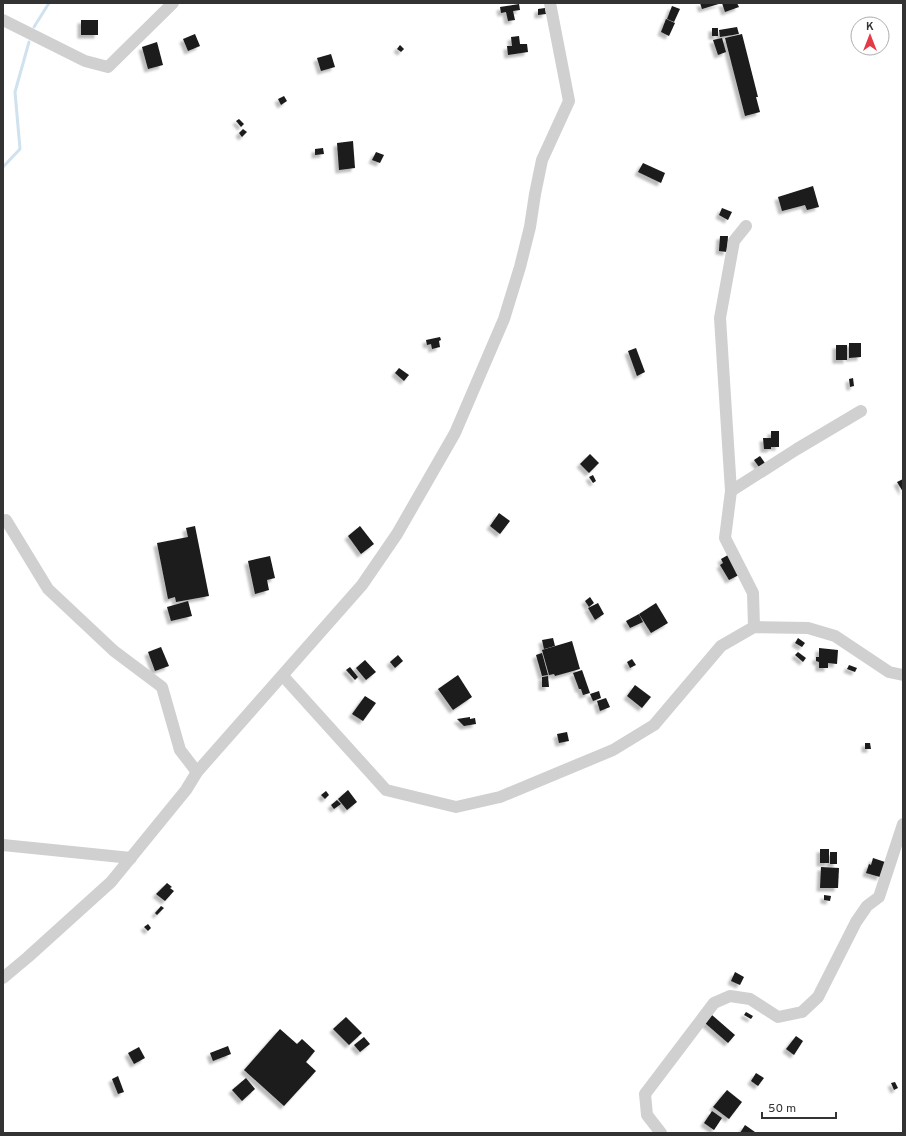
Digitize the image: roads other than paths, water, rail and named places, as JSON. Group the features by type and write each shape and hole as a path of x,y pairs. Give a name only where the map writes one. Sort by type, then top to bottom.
{"street":[{"path":"3,20 85,62 108,67 173,3"},
{"path":"3,978 111,882 186,790 197,772 362,585 397,534 455,433 504,319 530,227 542,160 569,101 550,3"},
{"path":"746,226 734,241 720,318 731,491 725,538 753,593 754,627"},
{"path":"731,491 861,411"},
{"path":"6,520 48,589 114,651 162,687 180,750 197,772"},
{"path":"283,676 386,790 456,807 500,797 613,750 654,725 721,646 754,627 808,628 835,636 889,672 903,675"},
{"path":"661,1133 647,1115 645,1094 714,1003 730,996 750,999 778,1017 802,1012 818,997 856,922 867,906 880,897 903,824"},
{"path":"3,845 131,858"}],"waterway":[{"path":"34,27 49,3"},
{"path":"3,167 20,149 15,92 29,42"}]}
